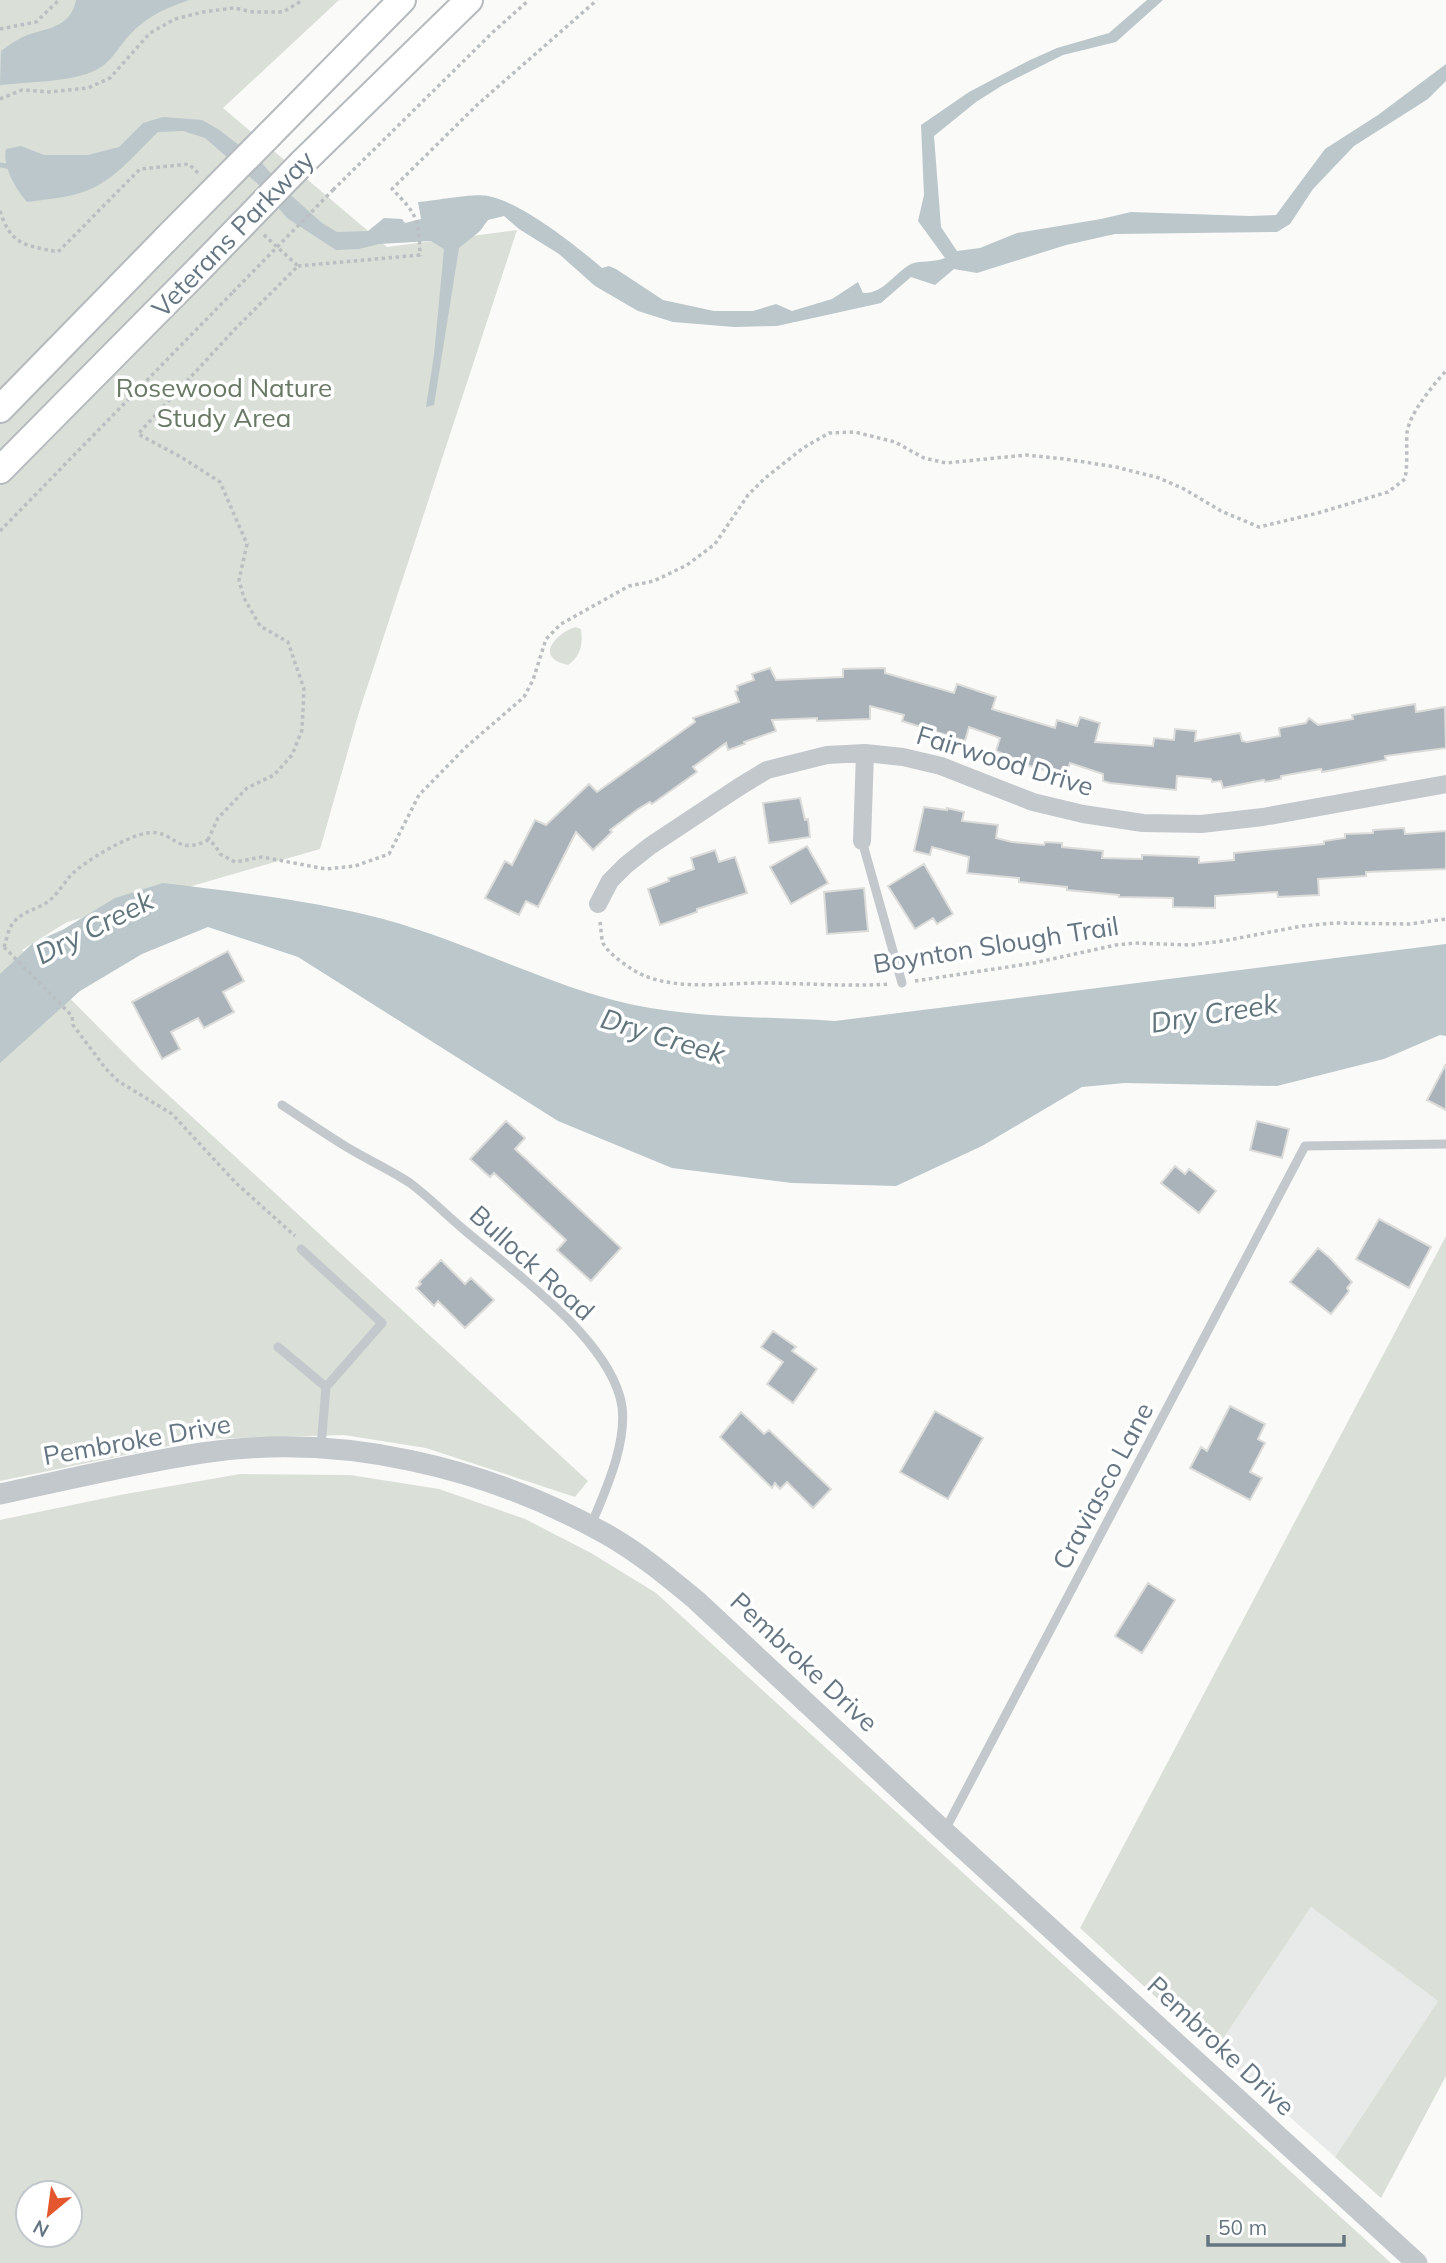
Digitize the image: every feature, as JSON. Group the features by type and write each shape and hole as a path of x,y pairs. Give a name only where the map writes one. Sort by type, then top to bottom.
{"main road":[{"name":"Veterans Parkway","path":"0,409 402,0"},
{"name":"Veterans Parkway","path":"0,470 302,163 469,0"}],"street":[{"name":"Fairwood Drive","path":"598,904 610,881 650,846 767,770 827,755 865,753 903,757 941,766 1033,802 1083,814 1143,823 1201,824 1263,817 1446,785"},
{"path":"862,841 865,753"},
{"name":"Pembroke Drive","path":"0,1494 204,1452 253,1448 321,1449 386,1457 475,1477 538,1501 590,1526 631,1550 696,1600 944,1831 1417,2263"}],"lane":[{"path":"862,841 902,983"},
{"name":"Bullock Road","path":"282,1105 430,1198 550,1302 605,1365 621,1398 622,1435 613,1469 590,1526"},
{"name":"Craviasco Lane","path":"944,1831 1306,1146 1446,1144"},
{"path":"301,1250 382,1323 326,1387 321,1449"},
{"path":"278,1347 326,1387"}],"path":[{"path":"0,29 36,22 59,0"},
{"path":"0,99 22,90 49,92 88,88 110,78 150,33 175,19 234,8 253,12 283,12 303,0"},
{"path":"0,531 333,190 529,0"},
{"path":"295,1236 236,1183 172,1114 118,1081 74,1026 72,1016 2,948 11,925 23,912 37,909 53,898 79,867 135,836 149,833 167,835 187,847 208,841 218,818 247,788 274,775 292,755 302,730 304,689 288,642 260,626 244,598 239,580 247,544 220,482 138,434 236,328 298,266 420,254 417,219 411,208 392,189 477,105 597,0"},
{"path":"0,211 4,223 21,244 58,252 140,169 189,164 208,183"},
{"path":"258,229 298,266"},
{"path":"208,841 215,845 220,854 235,862 262,857 326,869 355,866 389,854 419,795 466,747 524,697 533,680 546,639 561,624 629,586 654,581 687,565 715,544 748,495 764,479 803,448 829,433 855,432 895,442 924,458 946,463 1026,456 1065,458 1116,467 1159,478 1221,511 1259,527 1388,492 1405,479 1408,461 1407,430 1423,400 1446,371"},
{"name":"Boynton Slough Trail","path":"598,904 603,943 628,967 661,981 688,984 858,986 902,983 1034,962 1116,945 1191,945 1302,926 1410,923 1446,919"}],"shaded area":[{"path":"1311,1907 1438,2001 1335,2157 1215,2051"}],"green space":[{"name":"Rosewood Nature Study Area","path":"0,0 339,0 223,108 387,247 517,230 359,712 320,849 67,922 22,950 140,1069 588,1481 575,1497 426,1448 344,1435 202,1439 0,1481"},
{"path":"575,627 581,629 578,654 568,665 558,662 552,657 551,646 561,635"},
{"path":"1446,1236 1446,2076 1381,2198 1335,2157 1438,2001 1311,1907 1215,2051 1080,1928"},
{"path":"240,1474 350,1475 439,1489 525,1519 591,1553 656,1593 1391,2263 0,2263 0,1520"}],"water":[{"path":"76,0 189,0 147,20 96,70 63,79 0,85 1,51 22,37 65,21"},
{"path":"1147,0 1163,0 1116,42 1063,55 1003,85 976,102 934,136 941,227 957,251 980,248 1017,233 1131,212 1276,215 1325,149 1378,115 1446,64 1446,81 1428,99 1354,146 1313,189 1290,224 1277,232 1115,234 1066,245 977,273 954,269 935,285 911,277 881,303 777,326 734,327 673,322 638,311 595,286 559,254 519,229 504,216 488,220 480,231 459,248 434,405 426,407 444,249 431,241 336,250 287,218 258,184 205,138 183,131 158,132 106,180 86,191 65,197 27,202 14,184 5,156 6,149 21,146 44,155 88,155 119,147 143,123 163,117 202,120 262,163 285,190 322,223 337,232 368,231 384,218 402,219 405,223 421,219 418,202 488,196 517,207 563,237 602,268 609,266 616,269 663,300 714,311 753,311 776,304 792,311 832,299 858,282 863,293 877,290 911,264 945,258 918,221 924,195 921,125 969,92 1028,61 1057,48 1109,33"},
{"name":"Dry Creek","path":"163,883 274,897 356,912 441,938 584,991 640,1006 695,1014 835,1021 1446,944 1446,1036 1440,1035 1384,1059 1277,1086 1125,1083 1082,1087 982,1146 896,1186 792,1183 672,1168 558,1121 298,957 208,927 142,954 80,991 0,1063 0,974 33,943 64,929 115,898"}],"building":[{"path":"770,668 776,680 843,677 843,669 885,668 885,673 954,693 957,684 996,697 992,709 1055,728 1057,720 1077,726 1080,717 1100,723 1095,742 1153,746 1154,738 1174,740 1175,729 1196,731 1195,741 1240,733 1242,741 1247,742 1280,736 1279,728 1306,723 1309,718 1318,725 1353,719 1352,715 1415,704 1416,712 1445,707 1446,748 1385,756 1386,760 1322,772 1321,769 1281,776 1281,779 1223,788 1221,781 1177,776 1176,790 1110,783 1103,781 1103,774 1070,763 1066,776 1033,767 996,751 1000,738 969,727 965,741 902,721 904,715 870,706 870,719 772,720 776,731 728,750 726,743 693,767 697,772 610,830 612,832 593,850 576,832 538,907 526,901 519,915 485,898 505,861 512,865 535,820 546,825 589,784 597,792 695,722 693,718 739,702 735,691 738,690 737,686 754,680 752,674"},
{"path":"800,798 805,820 808,819 810,837 769,843 763,803"},
{"path":"924,807 964,812 962,821 998,825 996,838 1012,842 1044,845 1045,842 1062,843 1062,847 1103,851 1102,858 1142,859 1142,855 1199,857 1199,863 1234,860 1234,853 1324,844 1324,841 1345,838 1345,834 1373,833 1373,830 1404,828 1405,834 1446,831 1446,869 1366,872 1366,876 1318,879 1319,895 1278,897 1277,892 1215,896 1215,908 1173,907 1173,898 1119,897 1067,890 1067,887 1019,882 1019,878 967,873 969,857 932,847 930,855 914,851"},
{"path":"807,846 828,883 791,904 770,867"},
{"path":"715,850 719,862 735,857 747,893 697,909 697,912 660,925 648,889 669,881 668,878 694,869 691,858"},
{"path":"924,864 953,914 937,924 933,918 915,929 888,886"},
{"path":"864,888 868,931 827,934 824,892"},
{"path":"228,951 244,981 223,992 234,1012 204,1028 198,1018 171,1032 180,1049 162,1059 132,1002"},
{"path":"1446,1064 1446,1110 1427,1100"},
{"path":"506,1121 525,1138 515,1149 621,1248 591,1281 557,1250 566,1240 494,1173 490,1177 470,1159"},
{"path":"1257,1121 1289,1129 1282,1158 1250,1150"},
{"path":"1175,1166 1185,1174 1189,1169 1216,1191 1199,1213 1161,1183"},
{"path":"1379,1219 1431,1247 1409,1288 1356,1259"},
{"path":"1318,1248 1352,1282 1347,1288 1349,1291 1331,1314 1290,1282"},
{"path":"441,1260 465,1284 471,1278 494,1300 465,1328 438,1301 434,1306 416,1288"},
{"path":"773,1331 796,1347 792,1351 817,1369 793,1403 767,1384 783,1362 761,1347"},
{"path":"1230,1406 1265,1424 1258,1439 1265,1443 1250,1472 1262,1478 1250,1500 1190,1468 1201,1447 1207,1451"},
{"path":"935,1411 983,1438 948,1499 900,1472"},
{"path":"741,1412 764,1434 769,1430 831,1489 813,1508 787,1482 780,1489 775,1483 772,1488 720,1437"},
{"path":"1148,1583 1175,1600 1142,1653 1115,1636"}],"waterway":[{"path":"0,165 13,167"}]}
